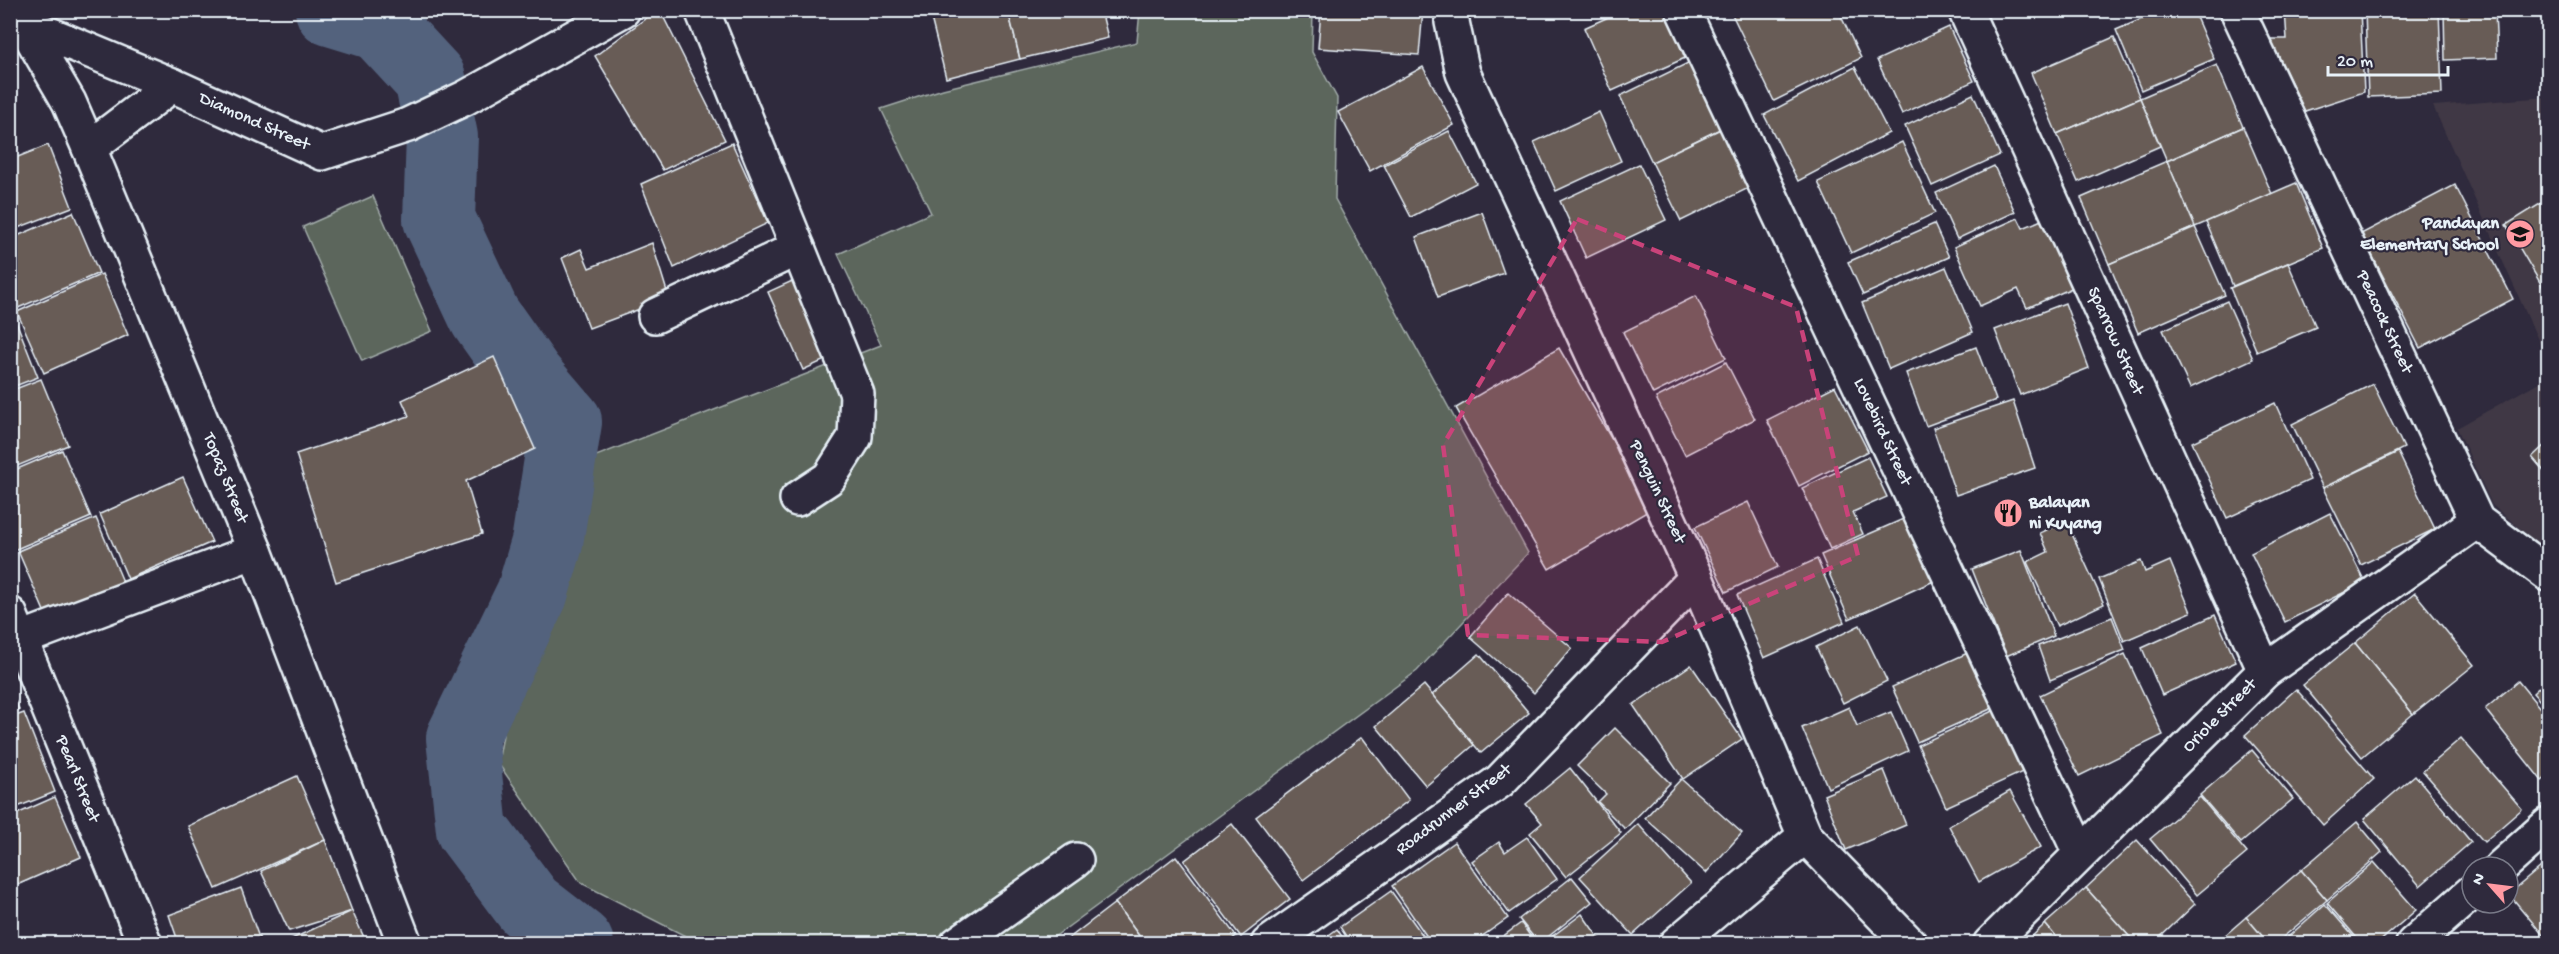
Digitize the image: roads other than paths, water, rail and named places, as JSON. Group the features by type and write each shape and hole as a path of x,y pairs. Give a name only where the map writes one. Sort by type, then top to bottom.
{"street":[{"name":"Diamond Street","path":"17,20 172,85 322,153 408,124 465,98 623,10"},
{"path":"702,10 857,394 855,437 829,478 797,499"},
{"name":"Penguin Street","path":"1452,10 1452,22 1463,73 1696,578 1805,836 1910,944"},
{"name":"Lovebird Street","path":"1683,10 2080,853"},
{"name":"Sparrow Street","path":"1965,10 2265,671"},
{"name":"Peacock Street","path":"2237,10 2477,521 2548,574"},
{"name":"Topaz Street","path":"17,20 69,102 89,148 255,551 405,944"},
{"path":"89,148 172,85"},
{"path":"655,316 798,248"},
{"name":"Oriole Street","path":"1990,944 2265,671 2477,521"},
{"path":"14,632 255,551"},
{"name":"Roadrunner Street","path":"1268,944 1500,781 1696,578"},
{"name":"Pearl Street","path":"14,632 145,944"},
{"path":"2514,855 2548,825"},
{"path":"1676,944 1805,836"},
{"path":"957,944 1076,860"},
{"path":"2413,944 2460,903"}],"waterway":[{"path":"331,10 380,25 430,79 442,137 439,219 485,317 528,378 566,422 547,543 532,594 462,738 472,830 529,906 578,944"}],"place":[{"name":"Pandayan Elementary School","path":"2520,234"},
{"name":"Balayan ni Kuyang","path":"2008,513"}]}
